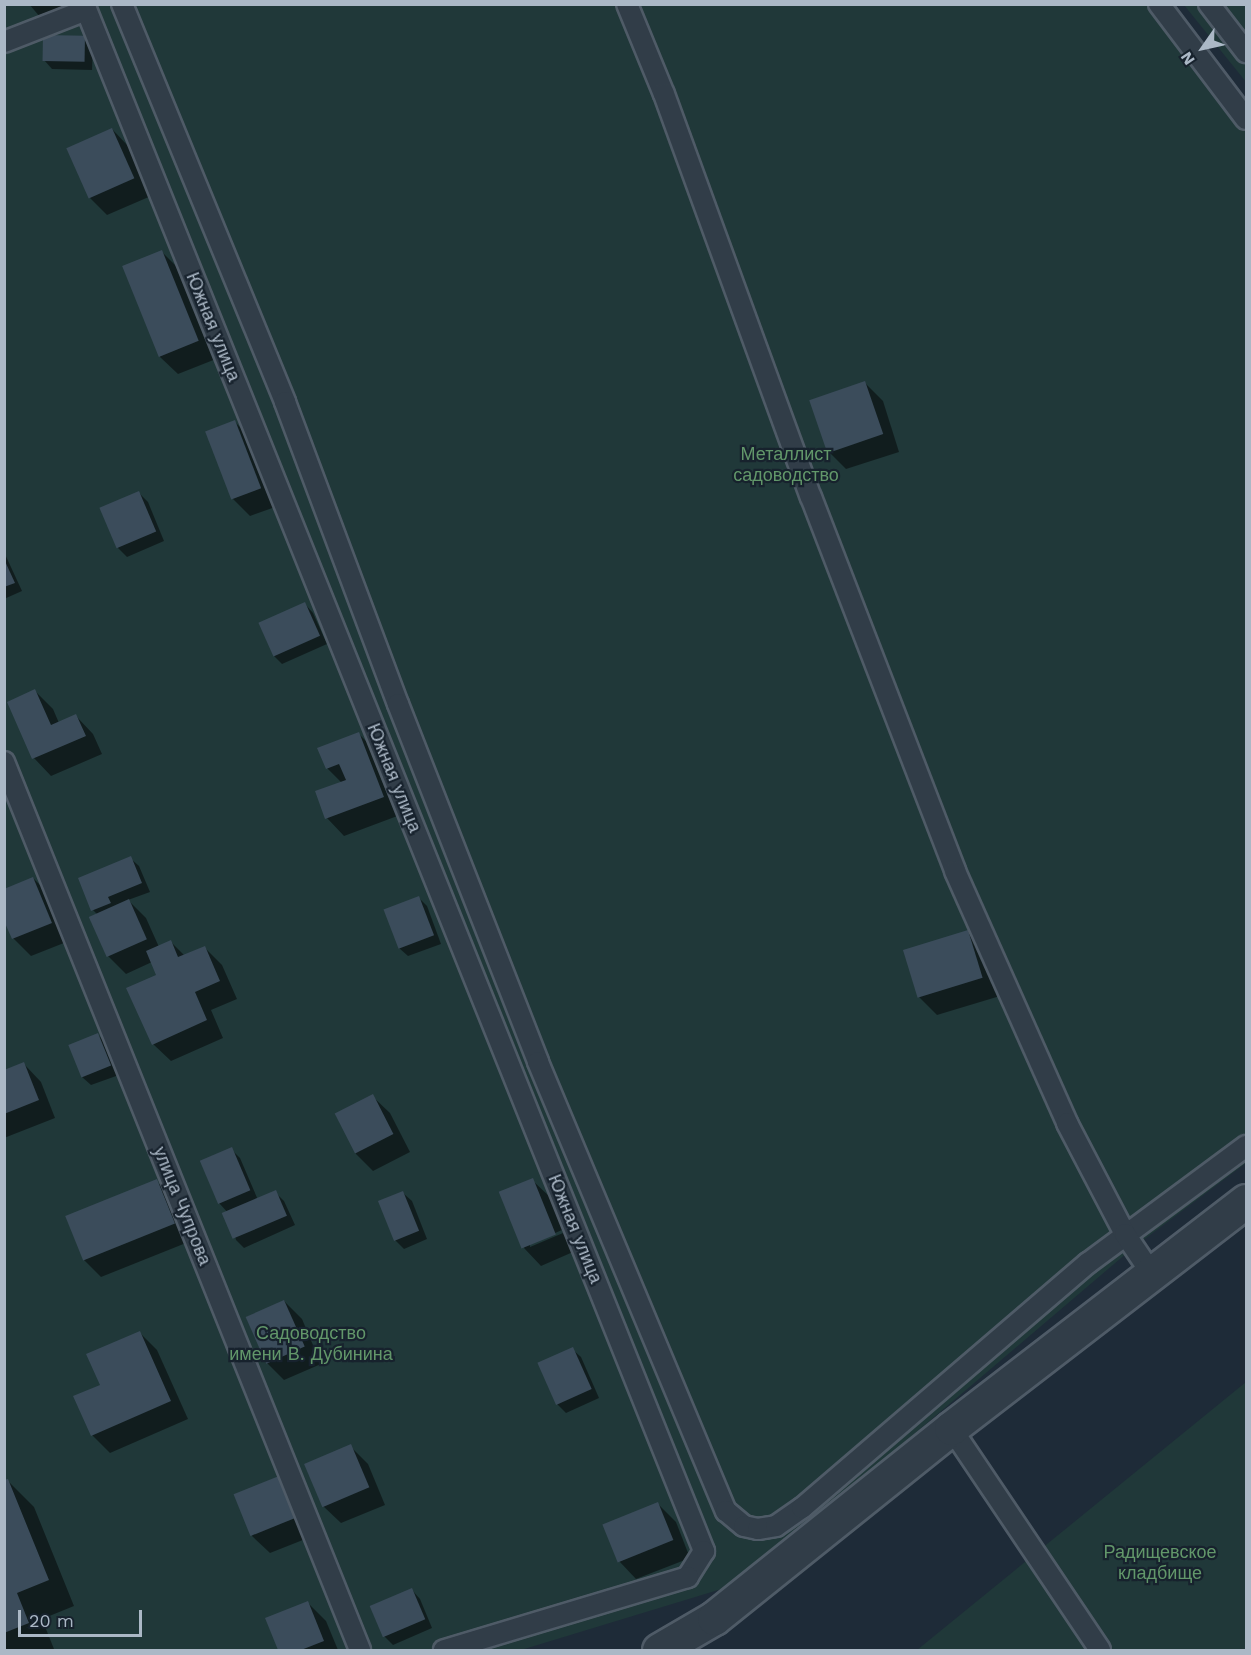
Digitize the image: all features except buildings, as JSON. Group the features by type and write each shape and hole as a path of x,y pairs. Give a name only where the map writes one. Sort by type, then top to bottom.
{"street":[{"path":"659,1650 714,1618 951,1428 1246,1201"}],"lane":[{"path":"122,4 285,402 398,704 538,1062 726,1511 744,1526 759,1529 776,1526 802,1508 1022,1317 1125,1234 1246,1146"},
{"path":"627,4 664,94 811,497 955,871 1067,1123 1125,1234 1152,1274"},
{"path":"1159,4 1246,118"},
{"path":"1209,4 1246,52"},
{"path":"4,42 85,7"},
{"name":"Южная улица","path":"85,7 704,1551 688,1577 444,1650"},
{"name":"улица Чупрова","path":"4,762 360,1650"},
{"path":"951,1428 1100,1650"}],"green space":[{"name":"Металлист садоводство","path":"5,5 1168,5 1246,105 1246,1163 1134,1247 738,1584 521,1650 5,1650"},
{"path":"1184,5 1246,5 1246,82"},
{"name":"Радищевское кладбище","path":"1246,1382 1246,1650 917,1650"}],"park label":[{"name":"Садоводство имени В. Дубинина","path":"311,1344"}]}
